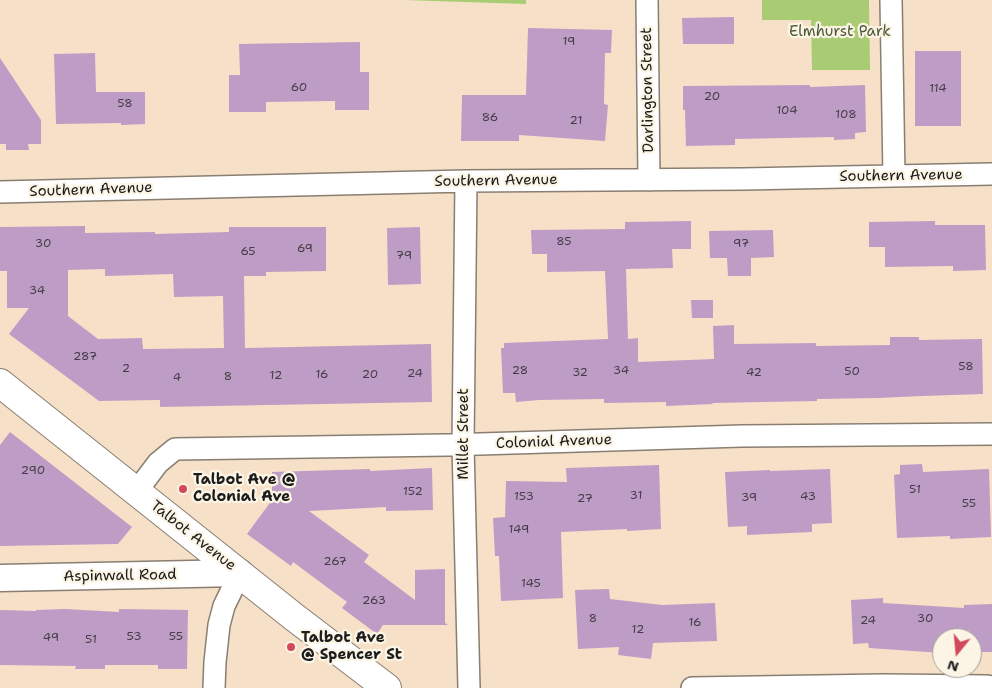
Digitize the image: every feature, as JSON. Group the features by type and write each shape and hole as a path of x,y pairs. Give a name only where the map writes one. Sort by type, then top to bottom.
{"main road":[{"name":"Talbot Avenue","path":"0,383 301,623 386,688"}],"street":[{"name":"Darlington Street","path":"647,0 649,180"},
{"path":"890,0 894,176"},
{"name":"Southern Avenue","path":"0,192 466,181 992,174"},
{"name":"Millet Street","path":"466,181 463,445 469,688"},
{"name":"Colonial Avenue","path":"136,492 158,463 175,449 463,445 742,436 992,434"},
{"path":"214,688 218,625 224,606 240,573"},
{"name":"Aspinwall Road","path":"0,578 240,573"},
{"path":"692,688 883,685 992,687"}],"green space":[{"path":"404,0 526,0 526,4"},
{"name":"Elmhurst Park","path":"762,0 869,0 870,70 812,70 811,20 762,20"}],"building":[{"path":"734,17 734,44 683,44 682,18"},
{"path":"528,28 612,30 611,53 605,53 604,104 608,105 605,141 519,135 519,141 461,141 462,95 526,95"},
{"path":"360,42 360,72 369,72 369,110 335,110 335,101 266,102 266,112 229,112 229,75 240,75 239,44"},
{"path":"915,51 961,51 961,126 915,126"},
{"path":"95,53 96,92 145,92 145,124 56,124 54,54"},
{"path":"0,58 41,120 41,144 28,144 29,150 6,150 6,144 0,144"},
{"path":"810,85 810,87 865,85 866,132 855,133 855,139 834,140 834,137 735,139 735,145 686,146 683,86"},
{"path":"691,221 691,249 672,249 673,268 626,269 628,339 638,338 638,362 714,359 713,326 734,325 734,344 816,343 816,346 890,345 890,337 919,337 919,340 982,339 983,394 666,406 666,402 604,403 604,399 516,402 515,393 503,393 501,348 504,348 504,343 608,339 605,271 547,272 547,254 532,254 531,230 625,229 625,222"},
{"path":"935,221 935,225 985,225 986,270 953,271 953,266 885,267 885,247 869,247 869,222"},
{"path":"85,226 85,233 155,232 155,234 229,232 229,227 326,227 326,271 266,272 266,276 244,276 245,348 431,344 432,402 160,407 160,400 99,401 9,334 29,308 7,308 7,271 0,271 0,227","holes":["105,269 105,276 173,274 174,297 223,296 224,348 143,349 142,338 98,339 68,316 68,270"]},
{"path":"420,227 421,284 388,285 387,228"},
{"path":"773,230 774,257 751,258 751,276 728,276 727,258 710,258 709,231"},
{"path":"691,300 713,300 713,318 692,318"},
{"path":"10,432 132,527 118,544 0,546 0,445"},
{"path":"922,464 923,472 989,469 991,537 950,539 950,536 897,538 894,475 900,474 900,465"},
{"path":"659,465 661,529 561,532 563,598 501,601 499,556 495,556 493,518 505,517 506,481 567,482 566,468"},
{"path":"432,468 433,510 386,511 386,507 309,511 369,555 364,562 415,600 415,570 445,569 445,623 448,625 383,625 377,634 342,608 347,602 293,562 291,566 247,534 272,500 272,472"},
{"path":"830,469 832,523 812,524 812,532 747,535 747,526 728,527 725,472"},
{"path":"609,589 610,599 662,605 715,603 717,641 653,643 651,659 618,655 619,647 578,649 575,590"},
{"path":"883,598 883,603 964,608 964,605 992,604 992,652 982,652 982,628 932,628 932,652 869,648 868,643 853,644 851,600"},
{"path":"65,609 119,612 119,609 188,610 187,669 158,669 158,665 105,665 105,669 75,669 76,666 0,665 0,610 36,611"}],"place":[{"name":"Talbot Ave @ Colonial Ave","path":"183,489"},
{"name":"Talbot Ave @ Spencer St","path":"291,647"}]}
